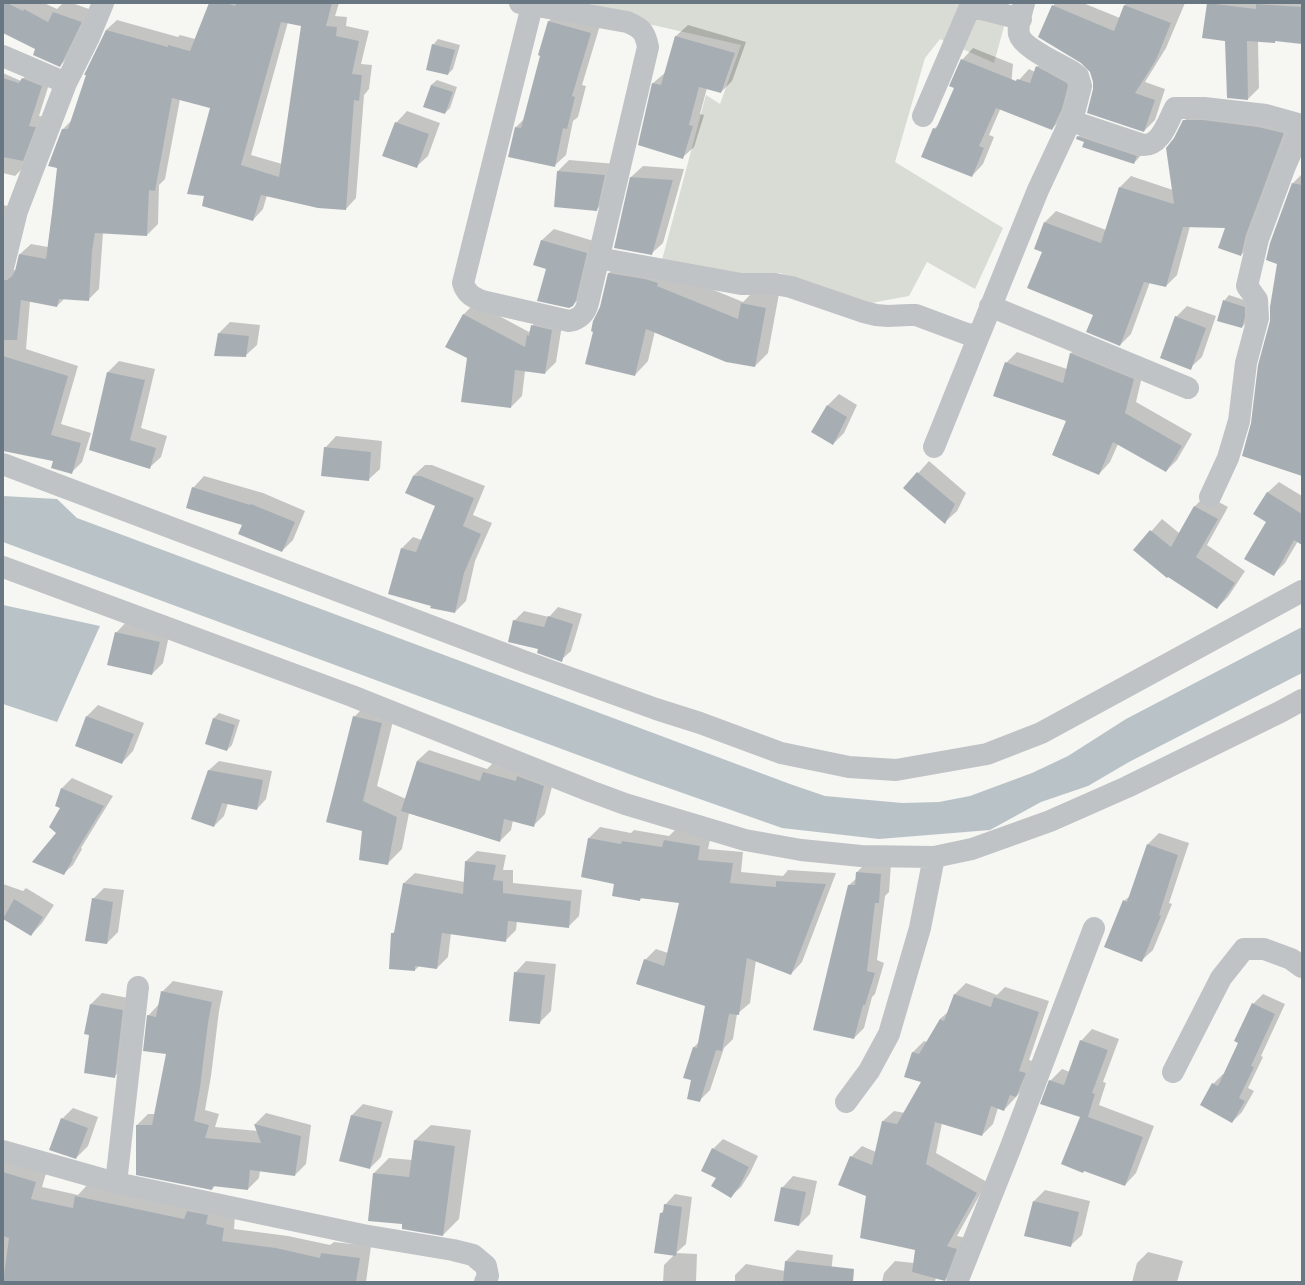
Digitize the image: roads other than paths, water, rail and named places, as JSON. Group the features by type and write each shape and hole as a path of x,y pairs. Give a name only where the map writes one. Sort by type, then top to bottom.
{"street":[{"path":"3,268 10,209 103,3"},
{"path":"526,4 627,22 642,30 648,47 586,310 583,316 576,320 569,321 482,301 472,297 466,291 463,283 526,4"},
{"path":"923,116 967,12 970,9 1023,11 1019,26 1019,34 1022,40 1029,46 1078,76 1081,86 1071,121 1038,190 934,447"},
{"path":"3,56 66,84"},
{"path":"1071,121 1142,145 1152,143 1161,136 1175,108 1204,108 1266,115 1302,126 1285,166 1258,239 1247,286 1257,300 1258,318 1246,363 1239,421 1228,458 1210,497"},
{"path":"598,258 741,284 775,284 790,287 864,312 888,316 916,316 967,334 975,335 980,333"},
{"path":"990,306 1188,388"},
{"path":"3,464 526,662 781,753 850,767 896,770 980,755 1041,733 1302,591"},
{"path":"3,568 352,696 625,804 745,840 801,850 861,856 934,857 972,849 1050,821 1127,787 1302,700"},
{"path":"846,1102 869,1071 889,1034 920,928 934,857"},
{"path":"957,1282 1010,1149 1094,928"},
{"path":"1174,1072 1221,978 1244,949 1264,949 1291,959 1302,967"},
{"path":"116,1183 138,987"},
{"path":"3,1150 116,1183 363,1235 453,1250 473,1255 486,1266 488,1276 485,1282"}]}
